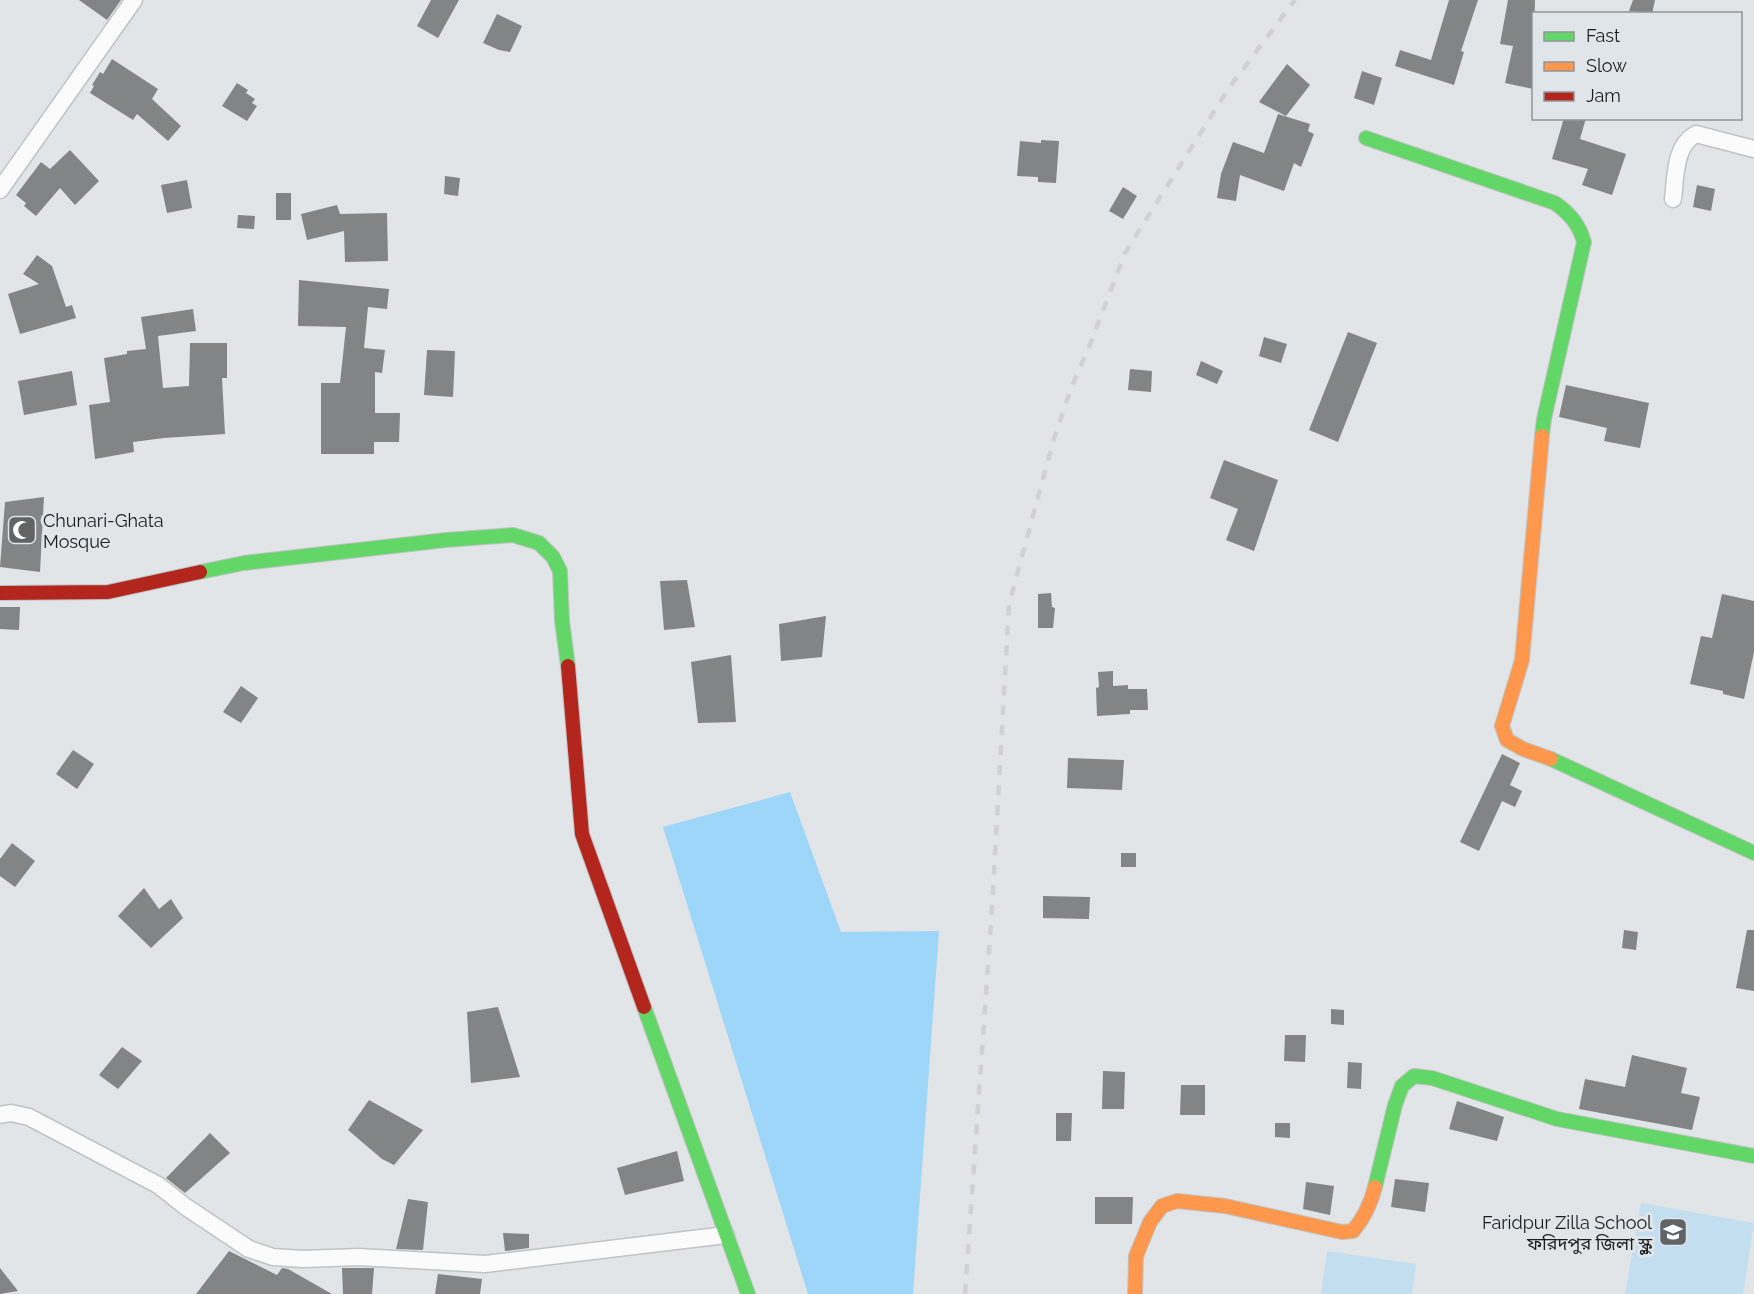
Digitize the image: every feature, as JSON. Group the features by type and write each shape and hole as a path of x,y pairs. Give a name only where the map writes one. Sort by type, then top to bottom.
{"street":[{"path":"0,190 134,0"},
{"path":"1673,199 1680,149 1689,138 1696,134 1754,149"},
{"path":"1366,138 1555,203 1572,215 1581,227 1584,242 1544,419 1522,660 1502,726 1507,740 1522,749 1556,761 1754,853"},
{"path":"0,593 108,592 244,563 446,540 513,535 539,543 553,557 560,571 562,621 572,700 582,834 748,1294"},
{"path":"1135,1294 1136,1256 1150,1222 1162,1206 1177,1201 1225,1206 1342,1232 1353,1231 1372,1200 1395,1105 1402,1086 1414,1076 1432,1078 1557,1119 1754,1156"},
{"path":"0,1115 11,1113 29,1117 158,1185 249,1249 273,1257 303,1259 359,1257 485,1264 726,1235"}],"shaded area":[{"path":"1641,1203 1754,1223 1743,1294 1625,1294"},
{"path":"1327,1251 1416,1264 1412,1294 1321,1294"}],"water":[{"path":"790,792 841,932 939,931 913,1294 808,1294 663,827"}],"building":[{"path":"79,0 121,0 107,20"},
{"path":"431,0 459,0 438,38 417,26"},
{"path":"1449,0 1478,0 1461,51 1464,52 1454,85 1395,66 1400,50 1431,60"},
{"path":"1508,0 1535,0 1535,12 1532,12 1532,89 1505,83 1513,46 1500,44"},
{"path":"1633,0 1655,0 1652,12 1629,11"},
{"path":"497,14 522,26 510,52 483,43"},
{"path":"112,59 158,89 152,99 181,126 168,141 137,114 133,120 90,93 100,72 103,74"},
{"path":"1287,64 1310,85 1286,116 1259,102"},
{"path":"1362,71 1382,78 1374,105 1354,98"},
{"path":"237,83 248,90 246,93 255,99 252,103 257,106 247,121 222,106"},
{"path":"1278,114 1310,124 1308,131 1314,134 1301,167 1294,163 1284,191 1240,175 1236,201 1217,198 1221,174 1233,142 1264,153"},
{"path":"1563,120 1585,120 1580,139 1626,154 1612,195 1582,185 1588,169 1552,159"},
{"path":"1041,140 1059,141 1056,183 1038,182 1038,177 1017,176 1020,141 1041,143"},
{"path":"70,150 99,181 75,205 60,188 36,216 16,195 41,162 50,169"},
{"path":"445,176 460,178 458,196 444,194"},
{"path":"187,180 192,208 167,213 161,185"},
{"path":"1697,185 1715,189 1711,211 1693,207"},
{"path":"1123,187 1137,196 1123,219 1109,211"},
{"path":"276,193 291,193 291,220 276,220"},
{"path":"337,205 340,214 387,213 388,261 345,262 344,231 307,240 301,214"},
{"path":"238,215 255,216 254,229 237,228"},
{"path":"37,255 52,266 66,307 72,305 76,318 20,334 8,294 39,284 23,274"},
{"path":"299,280 389,289 387,309 368,307 364,348 385,350 382,373 375,372 375,413 400,413 399,442 374,442 374,454 321,454 321,383 340,383 346,327 298,326"},
{"path":"193,309 196,331 158,336 163,388 189,386 190,343 227,343 227,378 222,378 225,434 133,442 134,452 95,459 89,405 110,402 104,358 127,354 127,351 146,349 141,317"},
{"path":"1348,332 1377,343 1338,442 1309,430"},
{"path":"1264,337 1287,344 1281,363 1259,356"},
{"path":"427,350 455,351 453,397 424,395"},
{"path":"1201,361 1223,371 1217,384 1196,375"},
{"path":"1130,369 1152,371 1151,392 1128,390"},
{"path":"72,371 77,405 24,415 18,381"},
{"path":"1566,385 1649,403 1640,448 1604,441 1607,428 1559,417"},
{"path":"1224,460 1278,480 1254,551 1226,540 1238,509 1210,498"},
{"name":"Chunari-Ghata Mosque","path":"44,497 40,572 0,567 5,502"},
{"path":"687,580 695,627 664,630 660,581"},
{"path":"1051,593 1052,607 1055,608 1053,628 1038,628 1038,594"},
{"path":"1722,594 1754,601 1754,652 1744,699 1723,694 1723,691 1690,684 1701,636 1712,638"},
{"path":"0,607 20,607 19,630 0,629"},
{"path":"826,616 822,657 781,661 779,624"},
{"path":"731,655 736,722 698,723 691,662"},
{"path":"1113,671 1113,686 1128,685 1128,689 1147,689 1148,710 1130,710 1130,714 1097,716 1098,672"},
{"path":"241,686 258,698 241,723 223,712"},
{"path":"73,750 94,764 77,789 56,774"},
{"path":"1502,754 1520,763 1510,785 1522,791 1515,807 1502,801 1479,851 1460,842"},
{"path":"1068,758 1124,760 1122,790 1067,788"},
{"path":"12,843 35,861 15,887 0,876 0,859"},
{"path":"1121,853 1136,853 1136,867 1121,867"},
{"path":"144,888 159,909 171,899 183,918 151,948 118,916"},
{"path":"1043,896 1090,897 1089,919 1043,918"},
{"path":"1624,930 1638,932 1636,950 1622,948"},
{"path":"1747,930 1754,930 1754,991 1736,988"},
{"path":"498,1007 520,1077 471,1083 467,1012"},
{"path":"1331,1009 1344,1010 1344,1025 1331,1024"},
{"path":"1285,1035 1306,1035 1305,1062 1284,1061"},
{"path":"122,1047 142,1061 118,1089 99,1075"},
{"path":"1632,1055 1687,1068 1681,1093 1700,1097 1692,1130 1579,1109 1585,1079 1625,1087"},
{"path":"1348,1062 1362,1063 1361,1089 1347,1088"},
{"path":"1103,1071 1125,1072 1124,1109 1102,1109"},
{"path":"1181,1085 1205,1085 1205,1115 1180,1115"},
{"path":"369,1100 423,1130 394,1165 382,1159 348,1130"},
{"path":"1457,1101 1504,1117 1497,1141 1449,1129"},
{"path":"1056,1113 1072,1113 1071,1141 1056,1141"},
{"path":"1275,1123 1290,1123 1290,1138 1275,1137"},
{"path":"210,1133 230,1153 185,1193 166,1178"},
{"path":"677,1151 684,1181 625,1195 617,1168"},
{"path":"1395,1179 1429,1183 1425,1212 1391,1207"},
{"path":"1306,1182 1334,1186 1330,1215 1303,1209"},
{"path":"1095,1197 1133,1197 1132,1224 1095,1224"},
{"path":"408,1199 428,1202 423,1250 396,1249"},
{"path":"503,1233 529,1234 529,1248 505,1251"},
{"path":"229,1251 277,1275 282,1268 288,1269 332,1294 196,1294"},
{"path":"0,1268 18,1291 0,1294"},
{"path":"342,1268 374,1268 372,1294 343,1294"},
{"path":"438,1274 482,1279 480,1294 435,1294"}],"railway":[{"path":"965,1294 992,908 1009,604 1053,442 1071,388 1125,253 1229,88 1295,0"}],"traffic: fast":[{"path":"1366,138 1555,203 1577,225 1584,242 1542,436"},
{"path":"200,572 244,563 446,540 513,535 539,543 553,557 560,571 562,621 568,666"},
{"path":"1551,759 1754,853"},
{"path":"644,1007 748,1294"},
{"path":"1375,1187 1395,1105 1402,1086 1414,1076 1432,1078 1557,1119 1754,1156"}],"traffic: slow":[{"path":"1542,436 1522,660 1502,726 1507,740 1523,749 1551,759"},
{"path":"1135,1294 1136,1256 1150,1222 1162,1206 1177,1201 1225,1206 1342,1232 1353,1231 1357,1226 1367,1210 1375,1187"}],"traffic: jam":[{"path":"0,593 108,592 200,572"},
{"path":"568,666 582,834 644,1007"}],"place":[{"name":"Chunari-Ghata Mosque","path":"22,530"},
{"name":"Faridpur Zilla School ফরিদপুর জিলা স্কুল","path":"1673,1232"}]}
